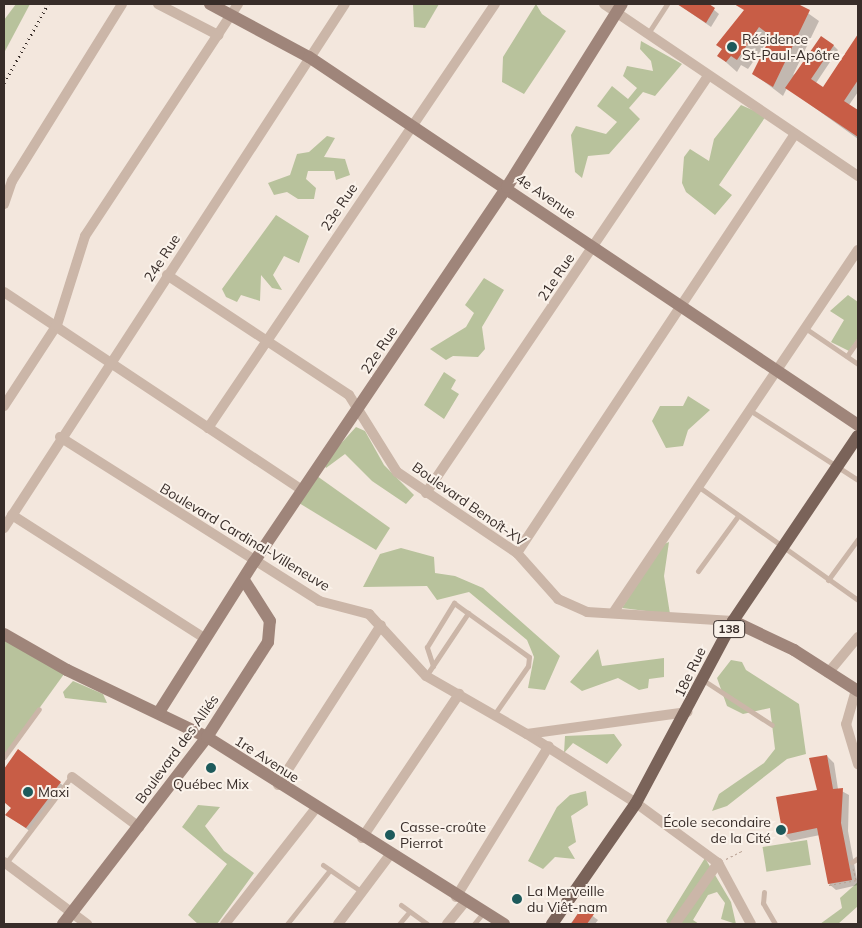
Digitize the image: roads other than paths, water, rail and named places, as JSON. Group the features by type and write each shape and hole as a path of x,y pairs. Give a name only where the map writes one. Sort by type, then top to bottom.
{"main road":[{"name":"18e Rue","path":"552,924 636,803 687,712 733,621 858,436"}],"street":[{"path":"4,204 12,181 122,4"},
{"path":"158,4 218,35"},
{"name":"4e Avenue","path":"210,4 234,9 310,57 410,126 594,245 858,425"},
{"name":"24e Rue","path":"4,528 60,437 345,4"},
{"name":"23e Rue","path":"208,428 410,126 495,4"},
{"path":"604,4 620,8 647,35 858,176"},
{"name":"22e Rue","path":"159,712 204,638 244,580 254,562 507,187 620,8"},
{"path":"4,406 57,325 85,236 234,9"},
{"name":"21e Rue","path":"426,493 708,76"},
{"path":"516,554 795,134"},
{"path":"613,613 858,250"},
{"name":"Boulevard Benoît-XV","path":"167,275 349,395 398,472 516,554 558,599 587,612 733,621 794,650 857,690"},
{"path":"4,292 111,360 208,428 303,491"},
{"name":"Boulevard Cardinal-Villeneuve","path":"60,437 254,562 319,601 369,614 426,676 549,746 636,803"},
{"path":"12,515 204,638"},
{"name":"Boulevard des Alliés","path":"63,924 139,828 207,737 268,642 270,621 244,580"},
{"path":"278,785 381,625"},
{"name":"1re Avenue","path":"4,634 67,670 159,712 207,737 278,785 390,856 460,900 504,924"},
{"path":"828,673 858,637"},
{"path":"857,690 846,724 858,764"},
{"path":"362,838 459,694"},
{"path":"527,734 687,712"},
{"path":"448,924 549,746"},
{"path":"72,776 139,828"},
{"path":"636,803 718,863 751,924"},
{"path":"225,924 316,808"},
{"path":"338,924 390,856"},
{"path":"5,863 87,924"},
{"path":"675,924 718,863"}],"lane":[{"path":"647,35 667,4"},
{"path":"805,328 858,364"},
{"path":"847,356 858,340"},
{"path":"751,411 858,480"},
{"path":"699,487 782,548 858,600"},
{"path":"698,571 738,516"},
{"path":"828,580 858,539"},
{"path":"433,666 427,647 454,604 529,657 528,666 494,715"},
{"path":"426,676 468,613"},
{"path":"703,680 772,725"},
{"path":"4,757 39,709"},
{"path":"5,863 72,776"},
{"path":"852,862 858,858"},
{"path":"324,865 362,892"},
{"path":"287,924 330,870"},
{"path":"764,892 763,903 775,924"},
{"path":"400,905 427,924"},
{"path":"399,924 409,912"},
{"path":"474,924 483,913"}],"railway":[{"path":"4,83 48,4"}],"place":[{"name":"Résidence St-Paul-Apôtre","path":"732,47"},
{"name":"Québec Mix","path":"211,768"},
{"name":"Maxi","path":"28,792"},
{"name":"École secondaire de la Cité","path":"781,830"},
{"name":"Casse-croûte Pierrot","path":"390,835"},
{"name":"La Merveille du Viêt-nam","path":"517,899"}]}
